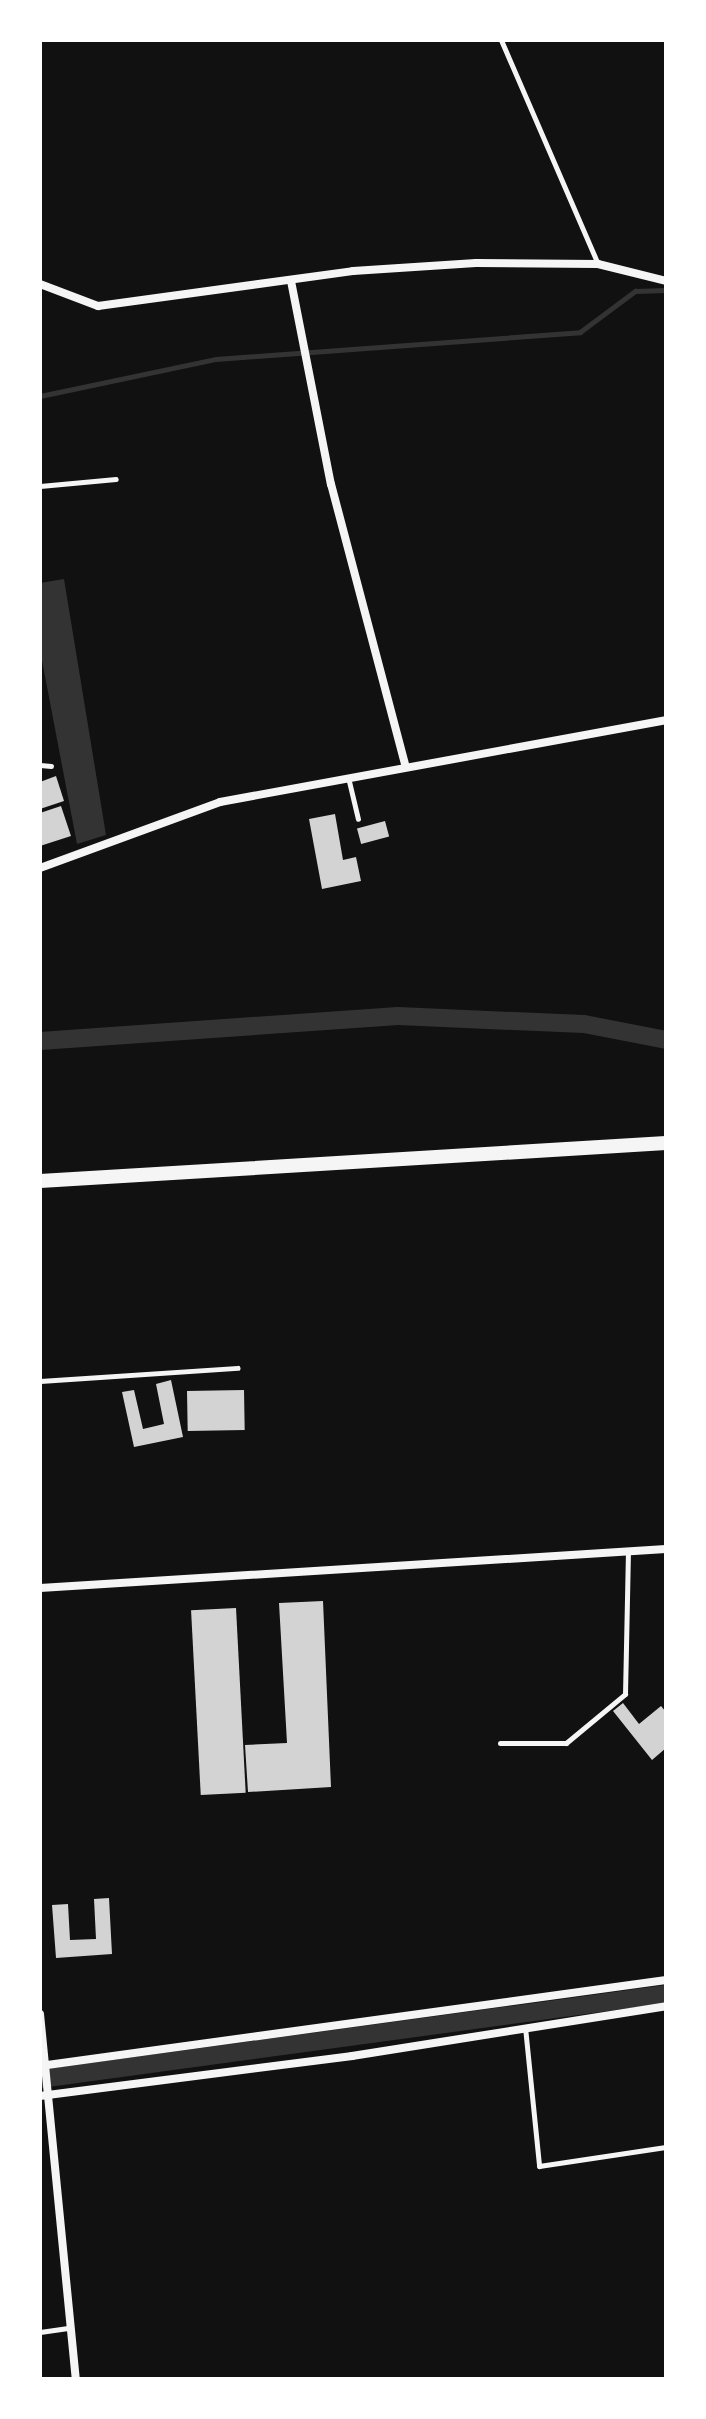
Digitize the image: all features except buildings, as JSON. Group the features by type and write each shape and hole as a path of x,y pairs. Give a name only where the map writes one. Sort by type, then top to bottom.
{"main road":[{"path":"40,1181 666,1143"}],"street":[{"path":"40,284 98,306 291,281 476,263 598,264 666,281"},
{"path":"291,281 331,484 405,765"},
{"path":"40,868 220,802 405,765 666,720"},
{"path":"40,1588 666,1549"},
{"path":"43,2068 666,1980"},
{"path":"46,2093 352,2056 525,2026 666,2006"},
{"path":"40,2014 76,2379"}],"lane":[{"path":"501,40 598,264"},
{"path":"40,486 116,479"},
{"path":"40,765 51,766"},
{"path":"347,776 358,819"},
{"path":"40,1381 238,1368"},
{"path":"500,1743 566,1743 625,1694 628,1553"},
{"path":"525,2026 539,2166 666,2147"},
{"path":"40,2332 70,2328"}],"shaded area":[{"path":"64,579 106,835 77,844 40,650 40,583"}],"waterway":[{"path":"40,396 216,359 580,332 635,291 666,290"},
{"path":"40,1041 398,1016 584,1024 666,1040"},
{"path":"40,2079 666,1994"}]}
